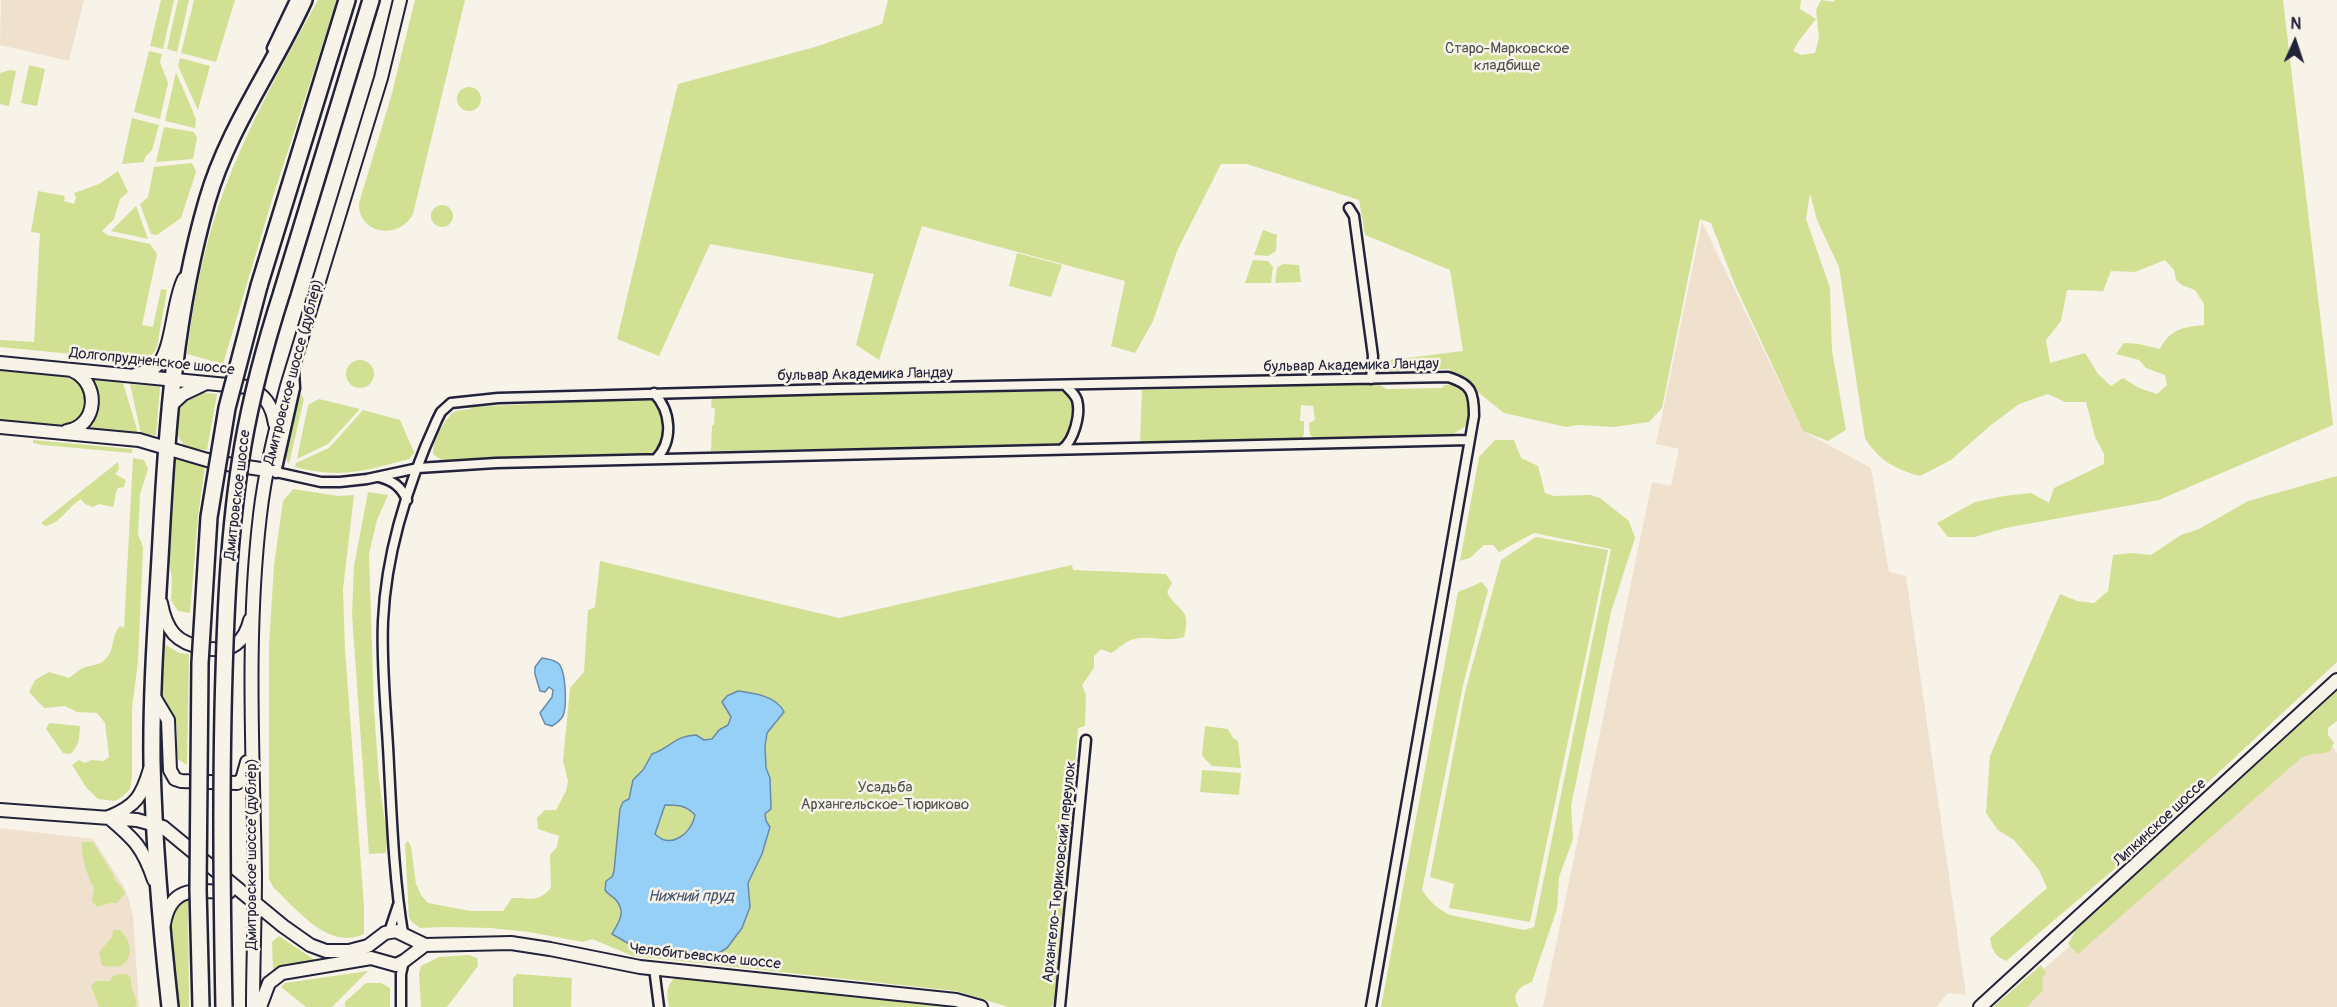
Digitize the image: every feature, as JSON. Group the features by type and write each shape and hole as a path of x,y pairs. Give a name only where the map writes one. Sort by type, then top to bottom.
{"highway":[{"path":"170,1007 159,897 152,761 158,590 172,379 192,266 207,201 219,167 247,104 292,26 304,0"},
{"name":"Дмитровское шоссе","path":"201,1007 198,889 200,663 209,517 229,398 259,286 347,0"},
{"name":"Дмитровское шоссе","path":"224,1007 220,850 228,582 235,500 243,444 256,382 371,0"}],"main road":[{"name":"Дмитровское шоссе (дублёр)","path":"253,1007 251,736 253,605 258,532 271,471 276,428 293,364 381,78 400,0"},
{"path":"133,375 155,367 165,356 178,293 192,266"},
{"name":"Долгопрудненское шоссе","path":"0,363 248,387 259,392 271,407 276,428"},
{"path":"57,432 81,426 91,407 92,394 88,385 81,375 67,369"},
{"path":"170,406 183,393 208,383"},
{"path":"0,427 139,440 214,462 271,471"},
{"path":"139,440 154,451 163,468 164,482"},
{"path":"158,590 164,617 174,634 189,645 197,647 230,648 236,644 246,633 253,605"},
{"name":"Липкинское шоссе","path":"1980,1007 2337,680"},
{"path":"153,694 168,720 170,770 175,779 181,782 237,783 242,780 251,736"},
{"path":"108,817 133,805 141,794 152,761"},
{"path":"0,810 108,817 154,824 173,835 301,939 319,949 350,951 368,946 386,934"},
{"path":"108,817 139,845 147,858 159,897"},
{"path":"162,932 166,914 176,897 182,894 192,891 243,892"},
{"name":"Челобитьевское шоссе","path":"386,934 396,931 425,945 511,944 654,968 956,1000 981,1007"},
{"path":"386,934 377,948 397,961"},
{"path":"397,961 411,948 405,935"},
{"path":"260,1007 269,983 282,973 371,958 397,961 425,945"},
{"name":"Липкинское шоссе","path":"1988,1007 2002,986"}],"street":[{"path":"247,104 295,0"},
{"path":"1349,208 1354,216 1373,356 1371,379"},
{"path":"293,364 295,388 271,471 321,482 354,481 418,468 496,463 1469,440"},
{"name":"бульвар Академика Ландау","path":"418,468 436,420 451,403 498,398 1448,377 1464,383 1472,393 1474,404 1469,440 1371,1007"},
{"path":"1061,449 1072,437 1078,411 1075,396 1065,385"},
{"path":"654,393 665,406 667,413 666,444 656,459"},
{"path":"405,935 398,904 383,619 392,558 418,468"},
{"path":"376,476 396,484 403,491 407,500"},
{"name":"Архангело-Тюриковский переулок","path":"1060,1007 1086,740"},
{"path":"386,934 398,904"},
{"path":"397,961 401,974 401,1007"},
{"path":"654,968 658,1007"}],"shaded area":[{"path":"1,0 84,0 69,61 0,45"},
{"path":"1702,222 1803,431 1871,468 1889,572 1906,576 1966,995 1948,993 1936,1007 1543,1007 1652,482 1671,486 1679,449 1656,444"},
{"path":"2317,727 2337,753 2337,1007 2001,1007"},
{"path":"0,828 93,839 123,885 129,900 133,916 139,1007 0,1007"}],"green space":[{"path":"161,0 174,0 163,49 150,46"},
{"path":"178,0 189,0 177,52 167,49"},
{"path":"194,0 235,0 216,62 181,53"},
{"path":"318,0 337,0 272,200 223,364 187,354 200,273 223,193 255,119"},
{"path":"415,0 465,0 413,214 399,228 381,230 365,222 359,203 391,97"},
{"name":"Старо-Марковское кладбище","path":"888,0 1801,0 1800,9 1816,19 1793,51 1801,55 1815,53 1819,38 1816,10 1821,0 1834,2 1834,0 2283,0 2333,425 2159,500 2005,528 1975,537 1948,537 1937,523 1975,502 2031,493 2049,503 2054,488 2104,464 2104,454 2095,437 2086,402 2065,402 2048,394 2019,404 1951,460 1920,476 1895,467 1882,458 1865,438 1839,267 1817,220 1810,193 1806,219 1830,288 1832,351 1846,430 1828,441 1803,431 1735,285 1711,223 1700,219 1662,408 1649,422 1614,427 1577,425 1566,427 1504,413 1479,393 1466,378 1456,376 1449,369 1387,371 1382,361 1463,351 1450,270 1365,235 1359,200 1247,164 1221,164 1177,251 1153,321 1135,353 1111,346 1125,281 922,226 879,360 856,345 874,274 710,244 659,356 617,339 678,84 815,47 882,24","holes":["2165,260 2174,270 2176,280 2195,290 2204,304 2204,325 2178,330 2168,337 2160,349 2124,343 2116,354 2139,360 2146,368 2165,375 2167,385 2157,394 2139,388 2123,378 2111,386 2098,374 2085,353 2050,363 2046,340 2061,321 2067,290 2103,291 2111,271 2135,272"]},
{"path":"149,51 162,54 160,62 168,83 160,119 134,112"},
{"path":"180,58 210,66 198,110 178,66"},
{"path":"29,65 45,69 37,106 21,103"},
{"path":"16,71 9,106 0,104 0,73"},
{"path":"176,72 196,119 195,128 165,121"},
{"path":"469,87 477,91 481,99 477,107 469,111 461,107 457,99 461,91"},
{"path":"132,118 159,125 152,150 145,157 144,162 122,164"},
{"path":"164,127 194,132 197,138 193,159 156,162"},
{"path":"192,163 196,172 181,218 157,235 151,234 140,204 148,197 154,167"},
{"path":"118,171 128,192 120,199 114,219 102,231 107,235 150,244 157,254 142,325 153,327 161,289 167,290 157,347 153,354 142,360 134,360 0,347 0,340 34,342 40,233 31,232 38,191 65,196 64,201 74,204 76,197 74,193 99,184"},
{"path":"438,205 446,205 453,212 453,220 446,227 438,227 431,220 431,212"},
{"path":"136,206 148,239 111,231"},
{"path":"1263,230 1277,235 1276,251 1268,256 1254,255"},
{"path":"1017,253 1062,265 1051,297 1009,286"},
{"path":"1253,260 1268,261 1273,267 1271,283 1245,283"},
{"path":"1283,264 1299,265 1301,282 1275,283 1277,268"},
{"path":"360,360 370,364 374,374 370,384 360,388 350,384 346,374 350,364"},
{"path":"0,371 49,374 77,382 84,391 85,405 77,423 64,427 0,420"},
{"path":"93,380 123,383 137,429 136,434 87,429 97,399"},
{"path":"130,384 160,387 156,435 141,434"},
{"path":"1379,384 1386,389 1442,388 1445,385 1460,385 1467,394 1470,404 1466,426 1453,434 1314,438 1310,435 1309,423 1315,420 1313,406 1301,405 1300,421 1304,421 1302,438 1140,443 1142,390"},
{"path":"1059,391 1066,393 1073,406 1067,437 1056,445 711,451 715,409 711,407 712,397"},
{"path":"194,392 217,394 207,450 188,447 179,438 177,432 176,418 179,405"},
{"path":"297,394 302,395 304,399 289,464 286,458 286,440"},
{"path":"648,398 659,405 662,417 661,445 651,454 499,457 443,461 433,454 440,430 455,411 472,407"},
{"path":"319,399 360,409 328,444 297,459 308,405"},
{"path":"363,410 400,420 415,452 409,459 365,470 340,473 295,467 296,463 329,448"},
{"path":"33,440 132,449 132,453 42,445 33,443"},
{"path":"1495,440 1514,440 1521,458 1538,466 1545,493 1554,496 1591,495 1600,498 1629,521 1635,538 1611,612 1571,806 1573,839 1559,877 1557,909 1532,982 1520,988 1516,994 1519,1007 1381,1007 1458,592 1482,582 1488,590 1463,685 1422,890 1434,904 1450,915 1524,930 1534,927 1611,549 1534,533 1499,552 1493,545 1484,545 1470,558 1460,561 1479,457"},
{"path":"175,457 205,467 198,516 190,613 178,611 171,600 172,579 168,555"},
{"path":"133,458 144,460 148,469 140,494 138,534 143,547 138,662 132,708 132,777 130,789 115,801 98,799 86,787 72,765 79,760 85,763 91,760 104,761 109,757 105,723 97,713 77,712 65,706 44,708 29,692 35,680 49,672 69,678 81,669 104,660 111,650 115,633 120,626 124,628"},
{"path":"118,462 119,469 115,474 126,480 124,487 117,490 113,507 99,504 93,507 85,504 81,499 56,522 45,526 41,523"},
{"path":"2337,476 2337,662 2125,860 2006,961 1999,957 1993,950 1990,938 2047,888 2039,870 2014,840 1998,830 1986,813 1990,756 2060,594 2077,601 2094,603 2108,591 2113,555 2132,553 2151,555 2181,535 2199,529 2248,501"},
{"path":"293,489 338,496 354,495 343,589 364,934 351,938 338,937 314,925 273,887 269,879 269,646 274,565 283,501"},
{"path":"368,492 388,495 377,520 369,554 374,709 379,779 387,838 386,853 369,854 352,615 354,566"},
{"path":"1536,537 1608,550 1530,922 1449,908 1454,884 1430,877 1465,692 1501,560"},
{"name":"Усадьба Архангельское-Тюриково","path":"600,561 839,618 1072,565 1073,570 1166,574 1172,583 1167,592 1185,615 1184,637 1177,639 1137,638 1126,642 1111,653 1101,649 1094,656 1094,668 1082,685 1086,695 1085,726 1078,728 1058,991 1057,998 1051,1007 1008,1007 956,991 633,956 592,939 583,942 529,932 490,928 420,928 412,922 409,917 405,844 408,841 411,846 416,884 428,903 470,911 503,911 512,898 537,898 551,888 550,855 557,847 559,836 538,829 537,818 545,810 556,810 566,791 568,781 563,761 570,688 584,672 588,610 595,607"},
{"path":"163,643 179,653 189,654 187,765 176,758 177,729 174,714 161,694"},
{"path":"2337,688 2337,721 2328,728 2328,735 2334,743 2330,751 2301,758 2078,954 2068,944 2077,928"},
{"path":"49,723 80,726 77,745 70,754 63,753 46,729"},
{"path":"1205,726 1228,729 1233,738 1238,741 1241,768 1212,766 1202,756"},
{"path":"1202,770 1241,773 1239,795 1200,792"},
{"path":"82,842 93,842 125,893 117,903 97,907 92,901 94,888 85,866"},
{"path":"188,899 189,1007 176,1007 170,922 176,907"},
{"path":"113,930 120,930 126,938 130,947 129,957 120,966 102,966 99,952 112,937"},
{"path":"279,936 319,963 273,969 272,942"},
{"path":"469,955 477,958 478,966 447,1007 421,1007 419,974 421,966 439,957"},
{"path":"2041,965 2046,973 2042,979 2043,990 2027,1007 1993,1007"},
{"path":"368,971 332,1007 306,1007 281,987 285,983"},
{"path":"126,974 131,978 137,1003 135,1007 99,1007 91,986 96,981 109,981 113,976"},
{"path":"517,974 572,978 571,1007 513,1007 513,978"},
{"path":"678,976 963,1007 669,1007 669,986"},
{"path":"366,983 381,983 390,988 390,1007 345,1007 345,1002"}],"water":[{"path":"542,658 559,664 564,682 563,716 552,726 545,724 540,713 552,697 553,690 549,687 545,692 540,691 535,667"},
{"name":"Нижний пруд","path":"738,691 757,694 776,702 784,712 767,733 766,768 770,778 771,809 765,814 770,827 762,854 748,883 750,907 742,928 727,948 717,954 703,956 664,954 638,949 612,934 619,922 621,909 616,900 605,890 606,881 612,877 614,871 620,809 623,802 629,799 633,780 643,770 652,754 689,736 696,735 704,740 712,739 719,730 728,725 731,717 722,702 727,696","holes":["665,805 685,807 695,815 690,828 674,840 661,839 655,834"]}]}
